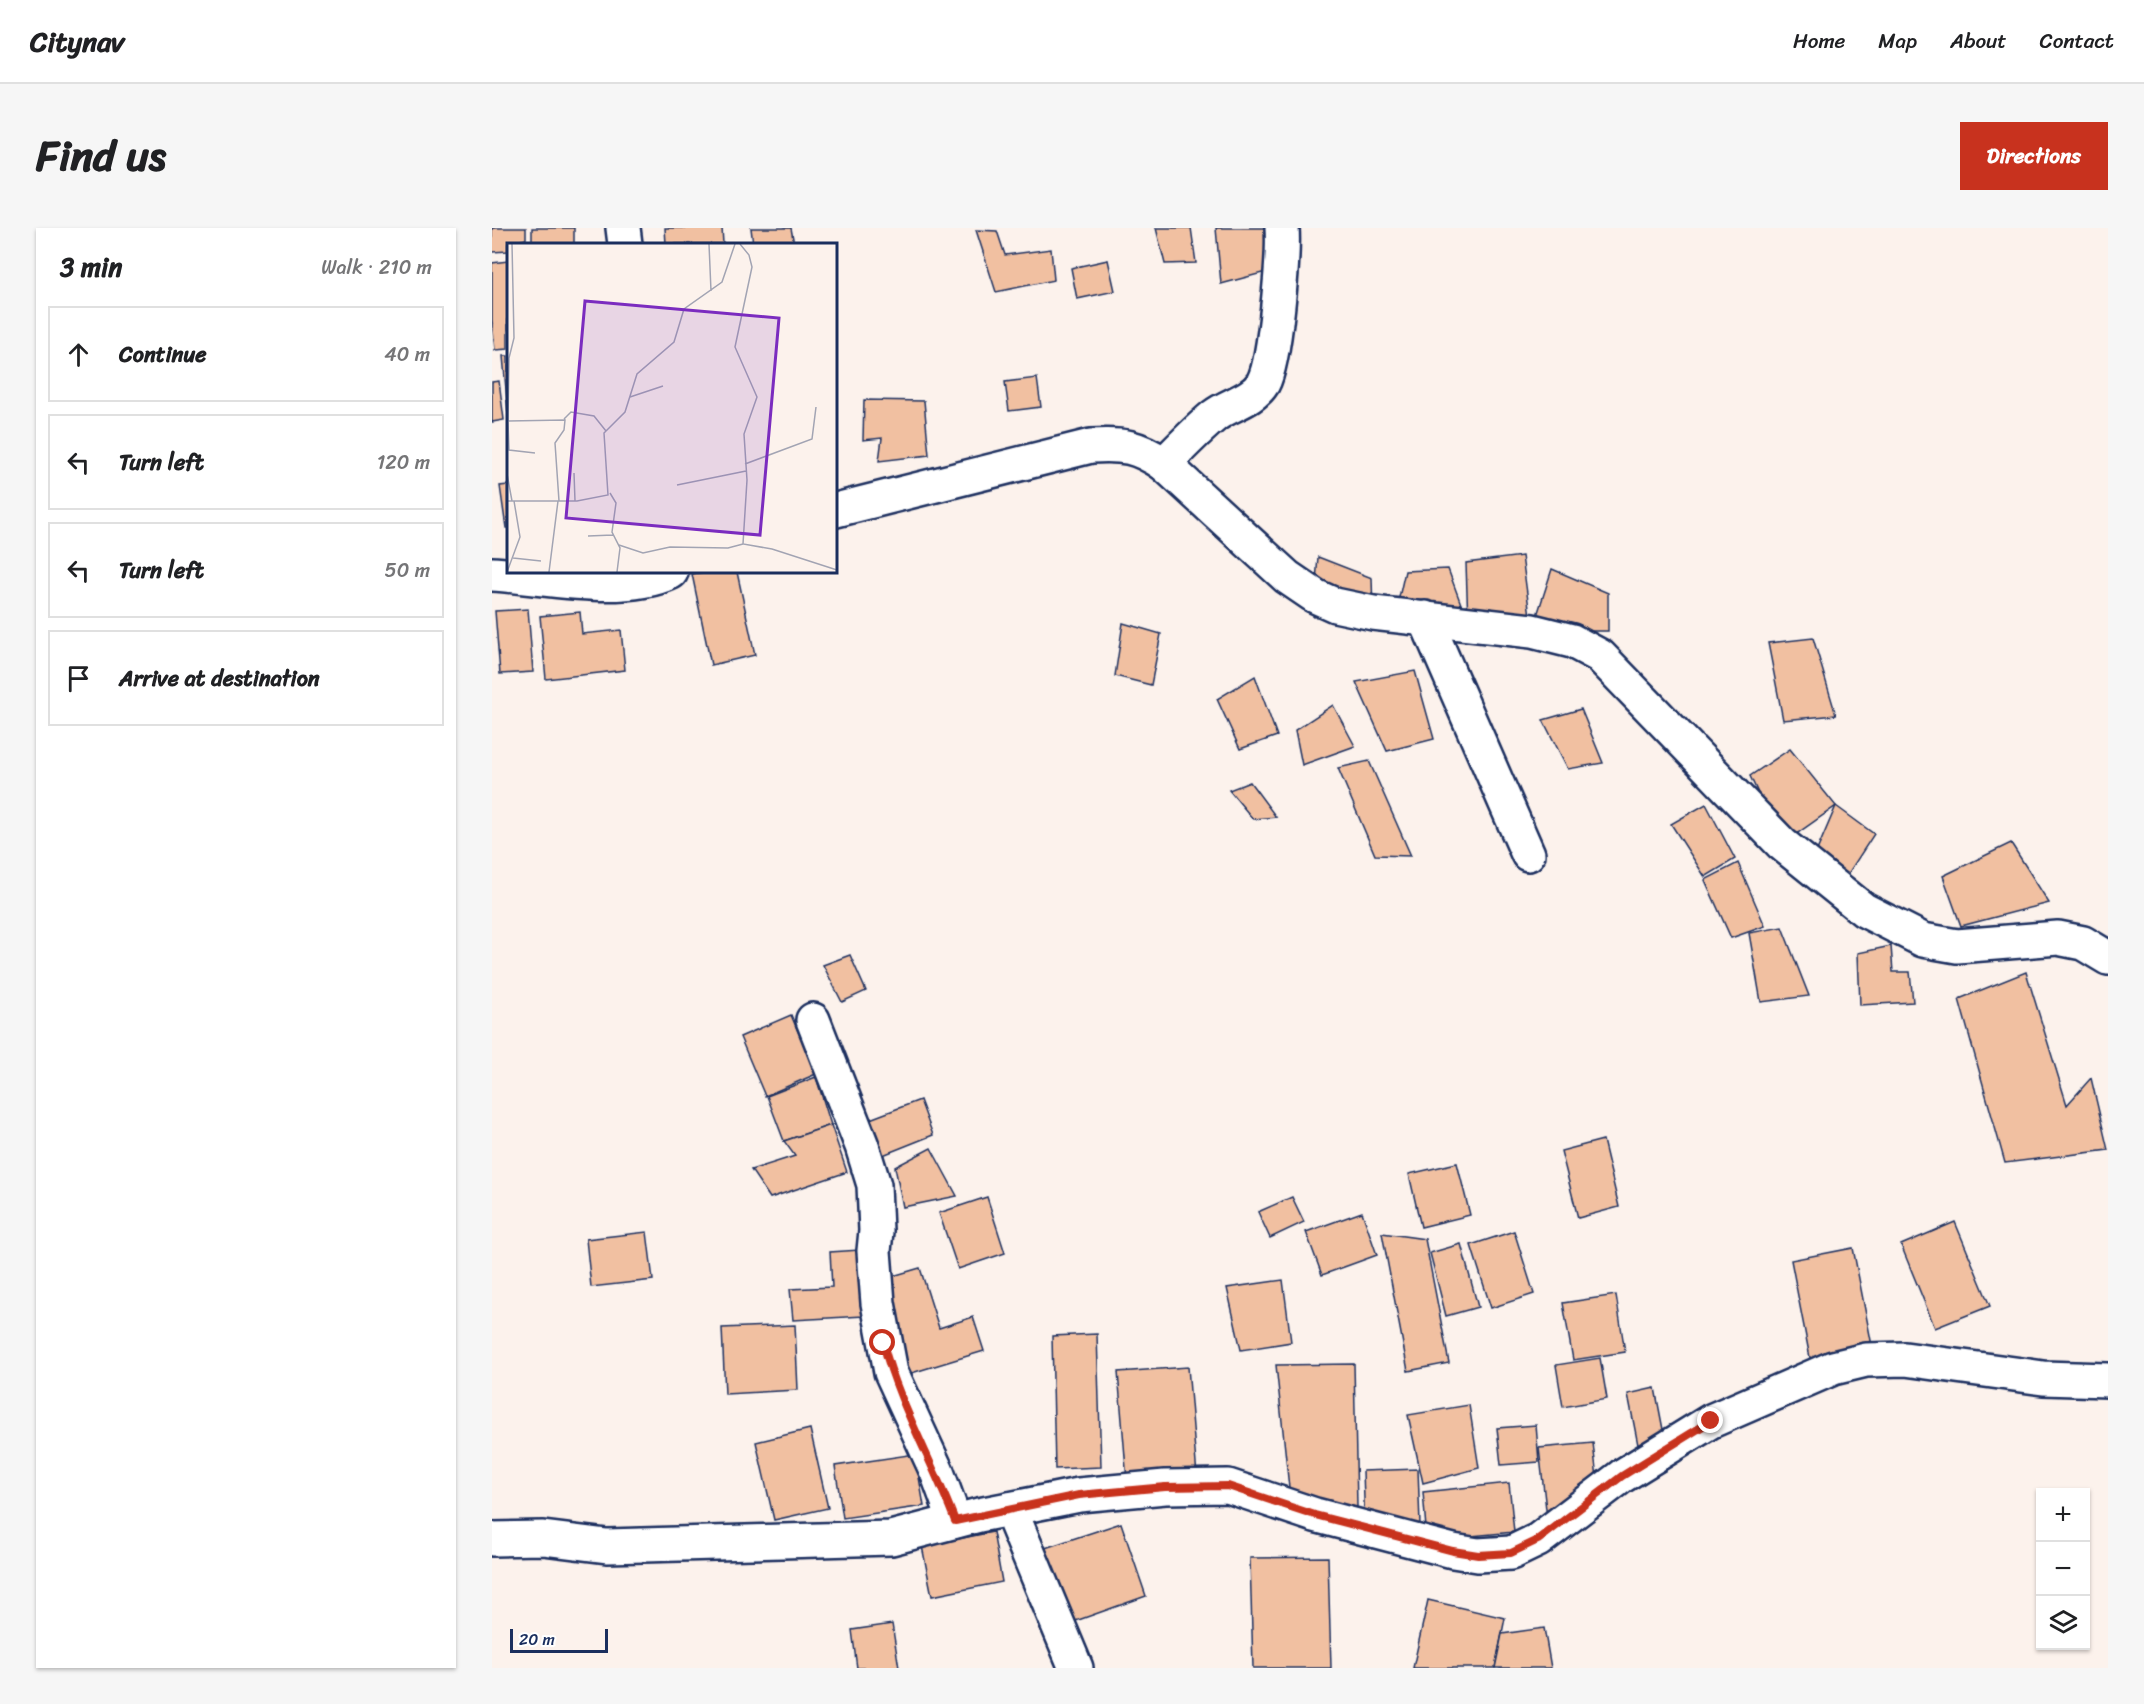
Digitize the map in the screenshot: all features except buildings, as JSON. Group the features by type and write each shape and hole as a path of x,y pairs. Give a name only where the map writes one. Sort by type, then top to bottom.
{"street":[{"path":"623,228 625,243"},
{"path":"1164,464 1216,414 1248,397 1263,384 1268,369 1279,291 1282,228"},
{"path":"837,510 1091,446 1117,444 1142,449 1164,464 1287,577 1315,596 1335,605 1373,613 1532,631 1572,641 1600,656 1782,844 1864,910 1923,940 1957,946 2058,938 2083,943 2108,958"},
{"path":"492,574 637,583 653,580 669,573"},
{"path":"1425,618 1528,854"},
{"path":"813,1020 862,1146 874,1185 876,1231 874,1251 878,1303 891,1372 937,1472 955,1521"},
{"path":"492,1539 543,1538 607,1546 782,1539 837,1541 891,1538 955,1521 1079,1495 1165,1487 1228,1486 1315,1515 1453,1551 1478,1555 1511,1553 1538,1540 1622,1476 1711,1421 1833,1368 1866,1360 1905,1359 2043,1378 2108,1380"},
{"path":"1010,1509 1076,1668"}],"route":[{"path":"883,1343 891,1372 937,1472 955,1521 1079,1495 1165,1487 1228,1486 1262,1495 1315,1515 1453,1551 1478,1555 1511,1553 1538,1540 1622,1476 1711,1421"}]}
